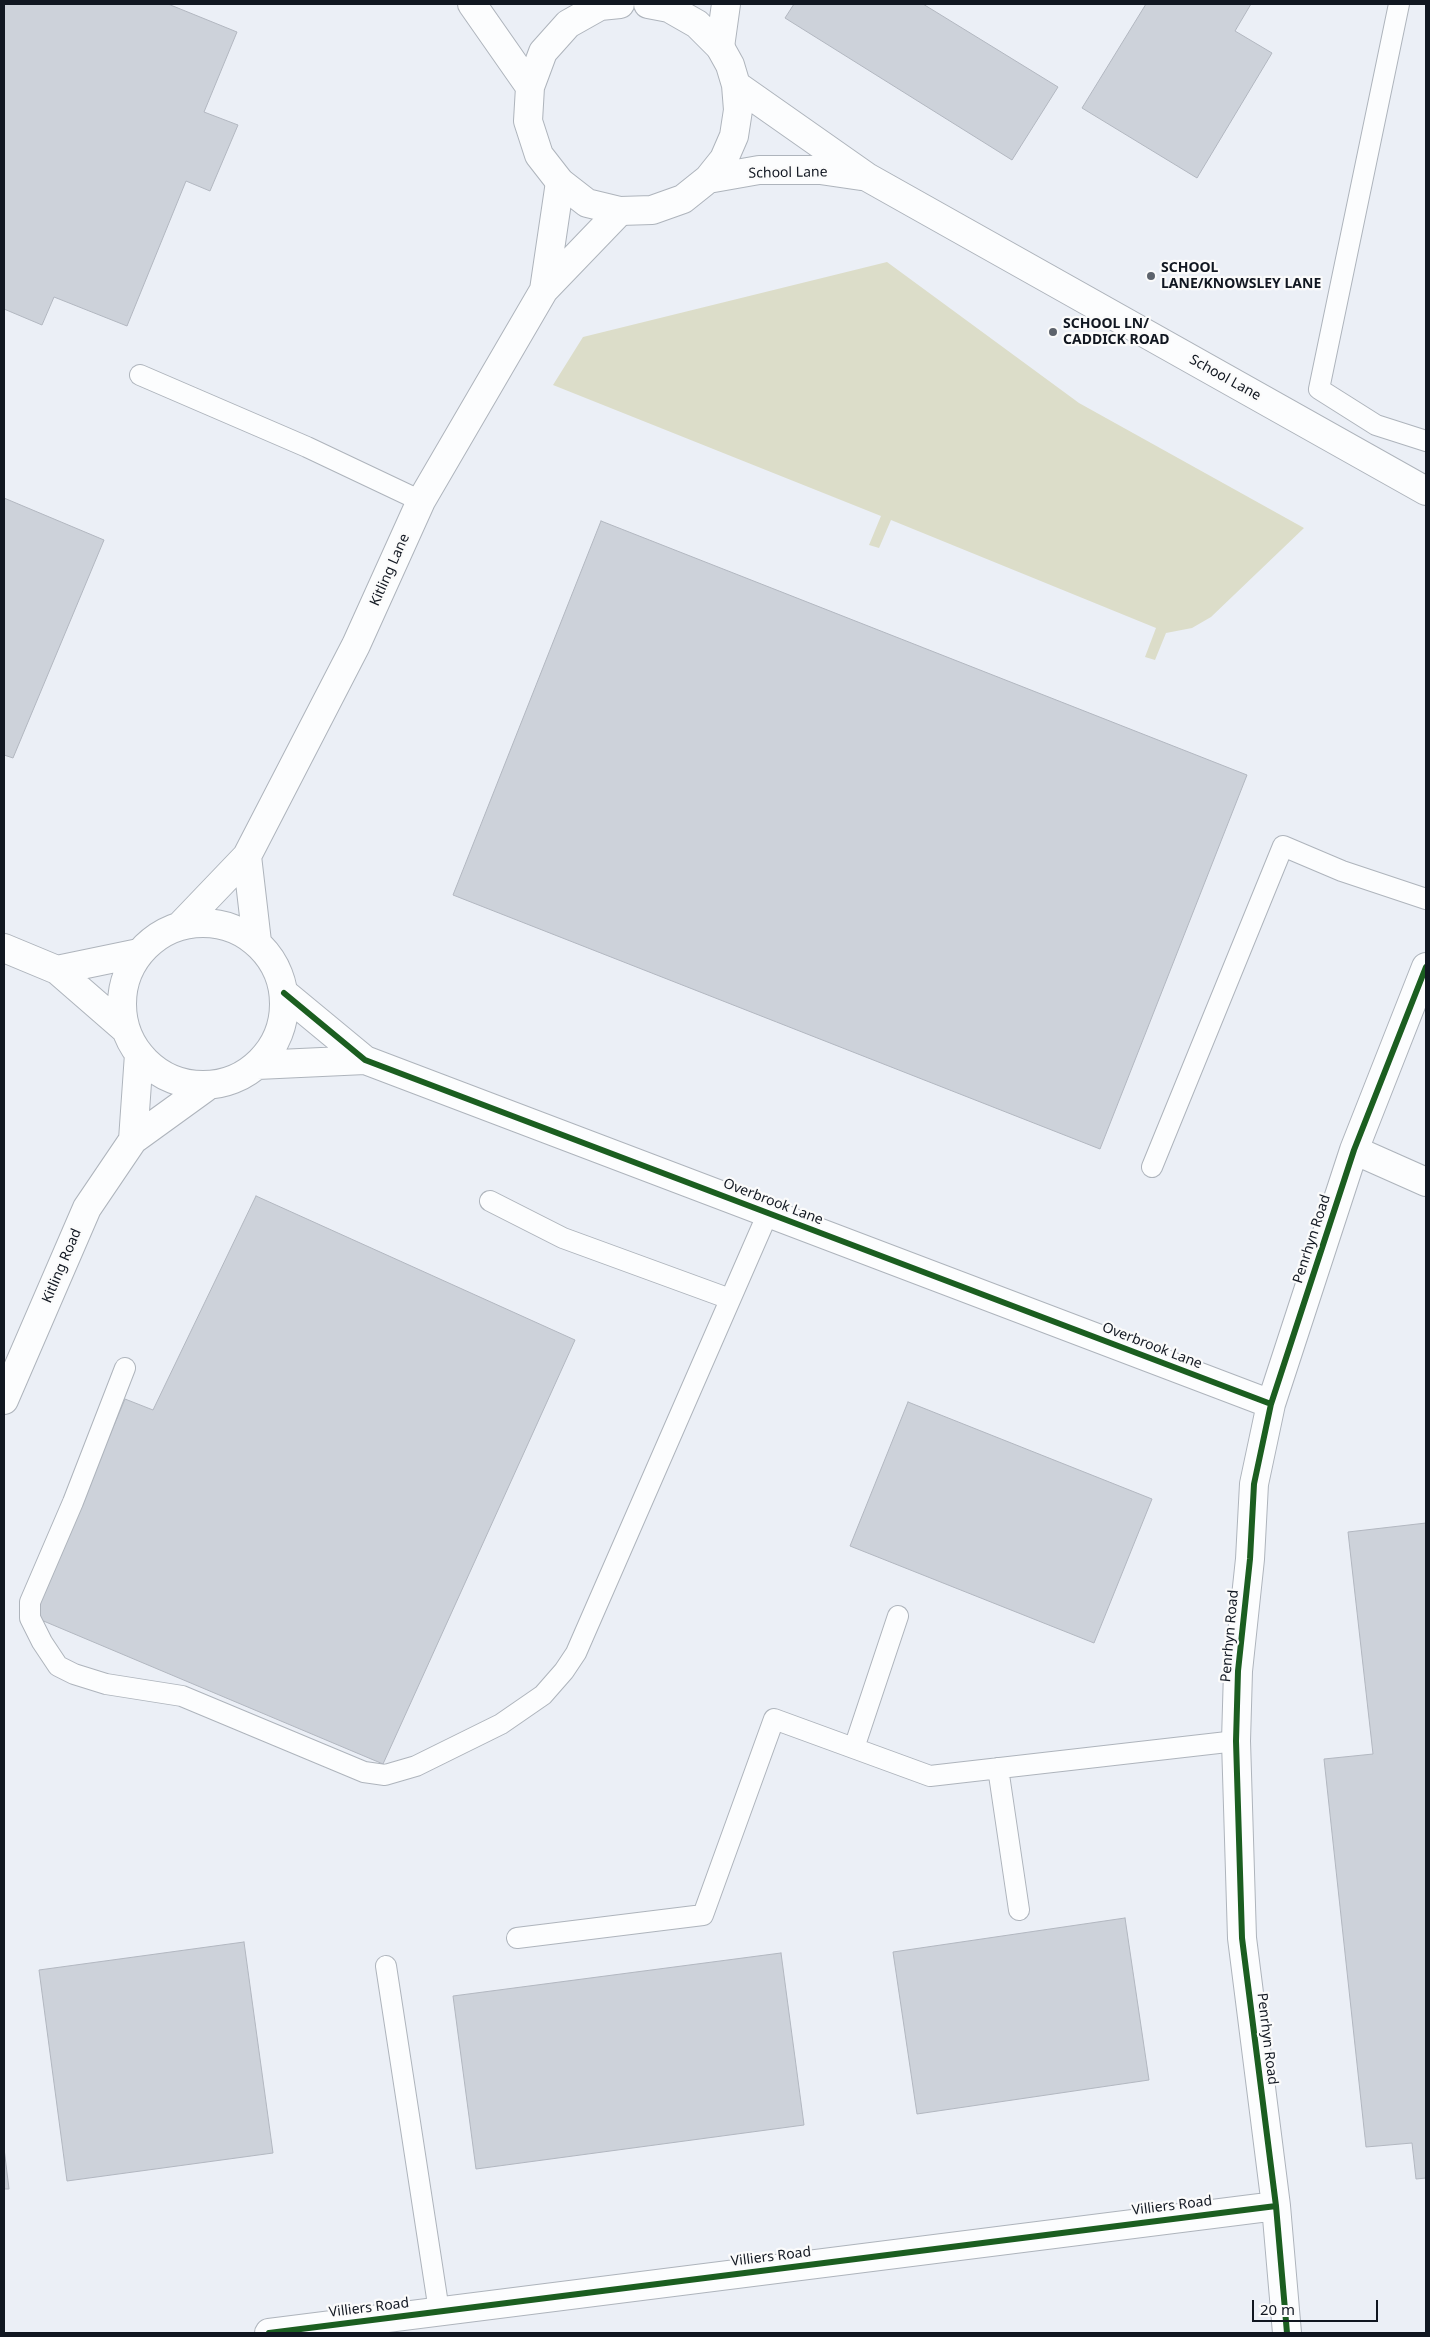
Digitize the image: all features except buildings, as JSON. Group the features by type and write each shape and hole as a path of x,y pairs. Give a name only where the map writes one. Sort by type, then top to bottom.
{"street":[{"path":"472,4 530,87"},
{"path":"605,5 568,24 543,52 530,87 528,121 539,154 560,182 586,203 620,211 652,210 682,199 708,179 724,159 734,136 738,110 736,85 730,65 720,47 697,24 669,8 648,4"},
{"path":"720,47 726,4"},
{"name":"School Lane","path":"736,85 867,177 1426,491"},
{"name":"School Lane","path":"708,179 759,170 820,170 867,177"},
{"name":"Kitling Lane","path":"544,290 560,182"},
{"name":"Kitling Lane","path":"180,926 246,856 356,646 421,501 544,290 620,211"},
{"path":"246,856 256,942"},
{"path":"207,922 234,928 256,942 270,957 279,974 284,993 283,1019 274,1045 257,1065 235,1079 209,1085 182,1082 158,1072 139,1054 126,1030 122,1003 126,977 139,953 158,936 180,926 207,922"},
{"path":"4,948 57,970 126,1030"},
{"path":"57,970 139,953"},
{"name":"Penrhyn Road","path":"1287,2333 1276,2206 1242,1938 1236,1741 1238,1671 1250,1559 1254,1484 1271,1404 1354,1150 1426,967"},
{"name":"Overbrook Lane","path":"284,993 365,1060 1271,1404"},
{"path":"133,1140 139,1054"},
{"name":"Overbrook Lane","path":"257,1065 365,1060"},
{"name":"Kitling Road","path":"4,1400 87,1208 133,1140 209,1085"},
{"path":"1354,1150 1426,1182"},
{"name":"Villiers Road","path":"269,2333 1276,2206"}],"lane":[{"path":"1399,4 1319,389 1376,424 1426,441"},
{"path":"140,375 307,448 421,501"},
{"path":"1152,1167 1283,846 1342,871 1426,899"},
{"path":"490,1201 563,1238 730,1299"},
{"path":"125,1368 30,1602 30,1618 42,1642 58,1666 74,1674 106,1684 182,1696 364,1772 385,1775 416,1766 501,1724 543,1695 564,1671 576,1653 768,1213"},
{"path":"854,1748 898,1616"},
{"path":"518,1938 703,1915 774,1719 930,1776 1236,1741"},
{"path":"998,1768 1019,1910"},
{"path":"386,1966 439,2311"}],"green space":[{"path":"887,262 1079,403 1304,528 1211,617 1192,628 1166,633 1155,660 1145,657 1156,628 891,520 879,548 869,545 881,516 553,385 583,337"}],"cycle path":[{"path":"1287,2333 1276,2206 1242,1938 1236,1741 1238,1671 1250,1559 1254,1484 1271,1404 1354,1150 1426,967"},
{"path":"284,993 365,1060 1271,1404"},
{"path":"269,2333 1276,2206"}],"place":[{"name":"SCHOOL LANE/KNOWSLEY LANE","path":"1151,276"},
{"name":"SCHOOL LN/ CADDICK ROAD","path":"1053,332"}]}
